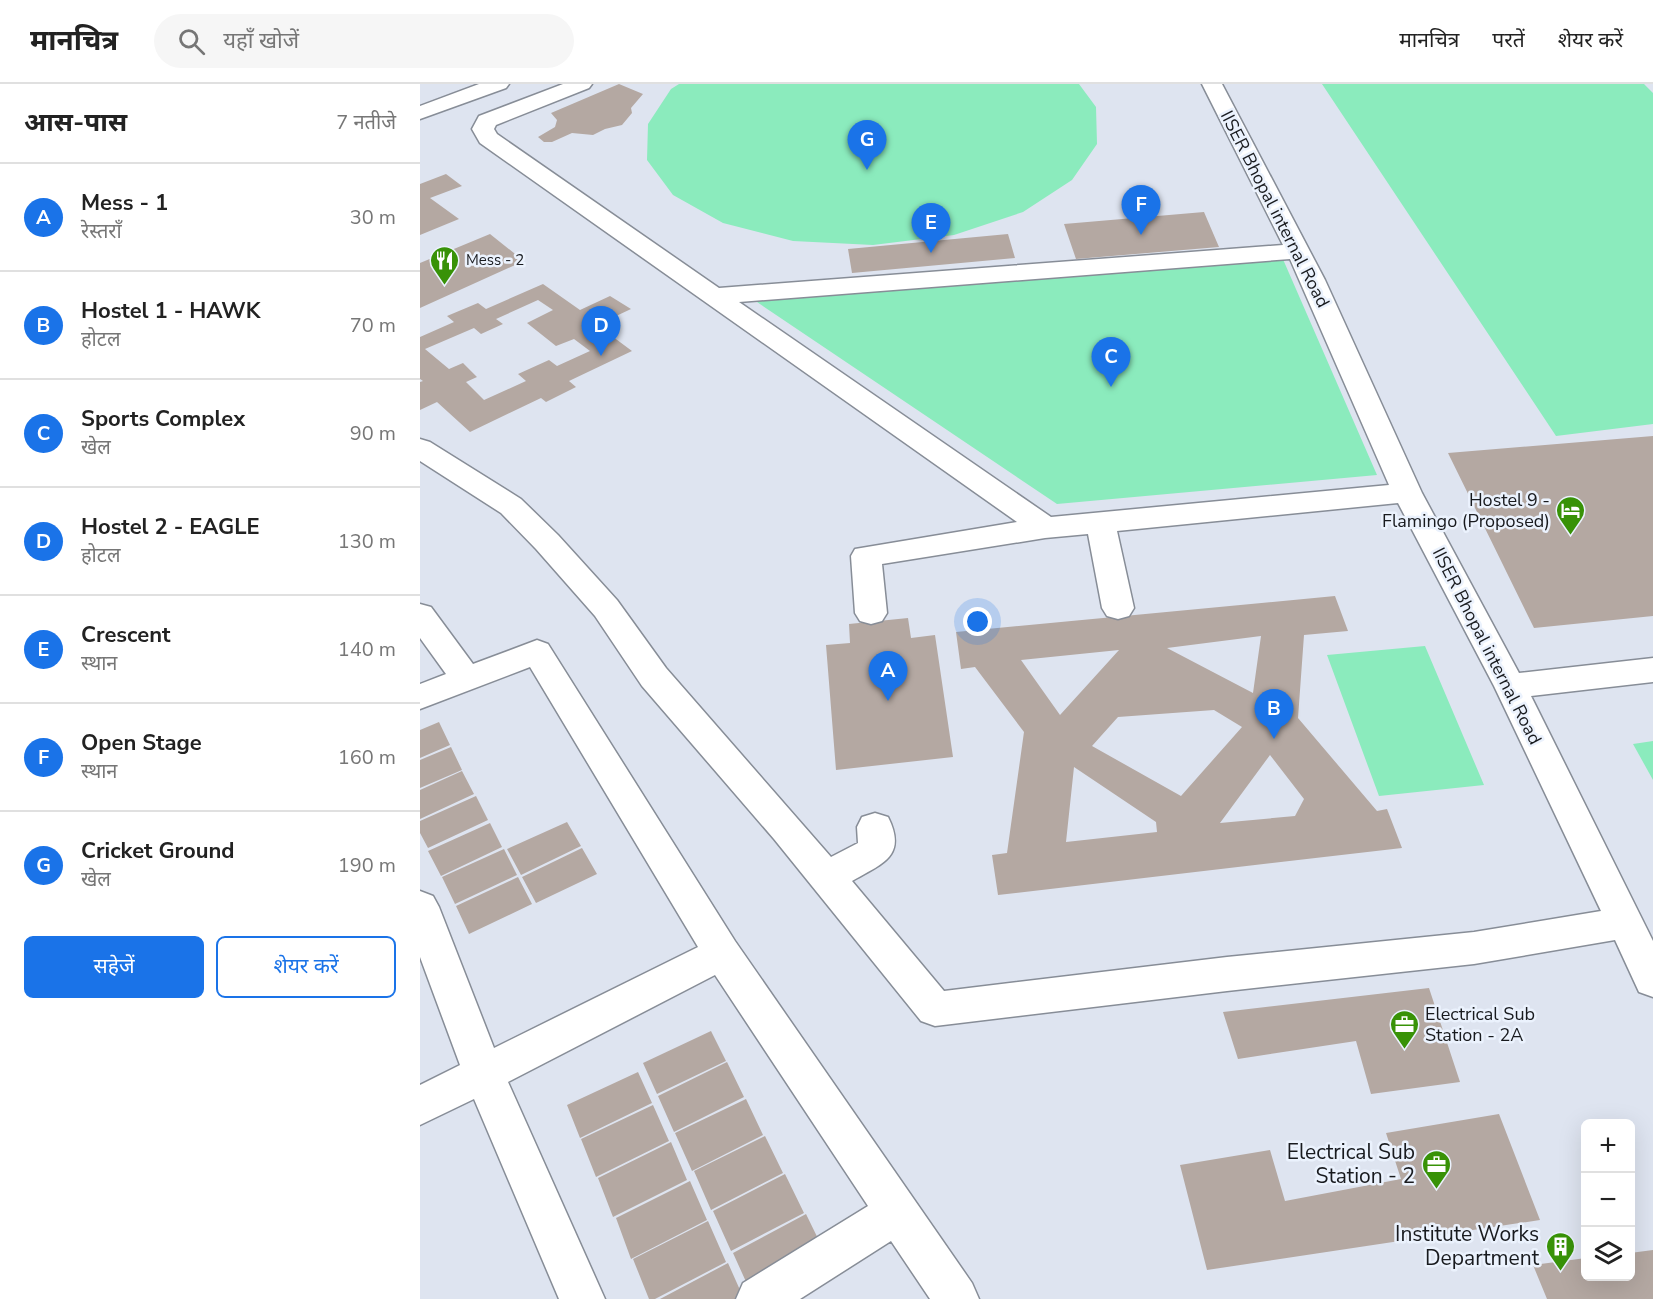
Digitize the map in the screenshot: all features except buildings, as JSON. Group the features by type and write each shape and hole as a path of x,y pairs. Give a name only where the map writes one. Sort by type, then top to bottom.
{"street":[{"path":"420,113 499,84"},
{"name":"IISER Bhopal internal Road","path":"1212,84 1312,280 1407,493 1510,686 1653,980"},
{"path":"572,86 487,121 483,129 488,138 1045,528"},
{"path":"714,296 1297,251"},
{"path":"420,448 511,507 547,542 606,608 654,677 826,877 935,1009 1227,974 1474,948 1624,923"},
{"path":"871,613 866,556 1045,528 1407,493"},
{"path":"1100,522 1118,608"},
{"path":"420,615 467,679"},
{"path":"420,697 537,652 722,953 956,1299"},
{"path":"1510,686 1653,670"},
{"path":"826,877 876,850 875,827"},
{"path":"420,907 484,1074 582,1299"},
{"path":"420,1106 722,953"},
{"path":"759,1299 897,1213"}],"green space":[{"path":"679,84 1079,84 1096,107 1097,144 1072,180 1023,212 954,235 873,245 793,241 723,223 673,195 647,160 648,124 671,89"},
{"path":"1322,84 1644,84 1653,93 1653,424 1556,436"},
{"path":"1282,257 1377,475 1057,504 754,300"},
{"path":"1425,646 1484,785 1379,796 1327,655"},
{"path":"1653,741 1653,780 1633,744"}],"place":[{"name":"Cricket Ground","path":"867,170"},
{"name":"Open Stage","path":"1141,235"},
{"name":"Crescent","path":"931,253"},
{"name":"Mess - 2","path":"445,286"},
{"name":"Hostel 2 - EAGLE","path":"601,356"},
{"name":"Sports Complex","path":"1111,387"},
{"name":"Hostel 9 - Flamingo (Proposed)","path":"1571,536"},
{"name":"Mess - 1","path":"888,701"},
{"name":"Hostel 1 - HAWK","path":"1274,739"},
{"name":"Electrical Sub Station - 2A","path":"1404,1050"},
{"name":"Electrical Sub Station - 2","path":"1436,1190"},
{"name":"Institute Works Department","path":"1560,1272"}]}
